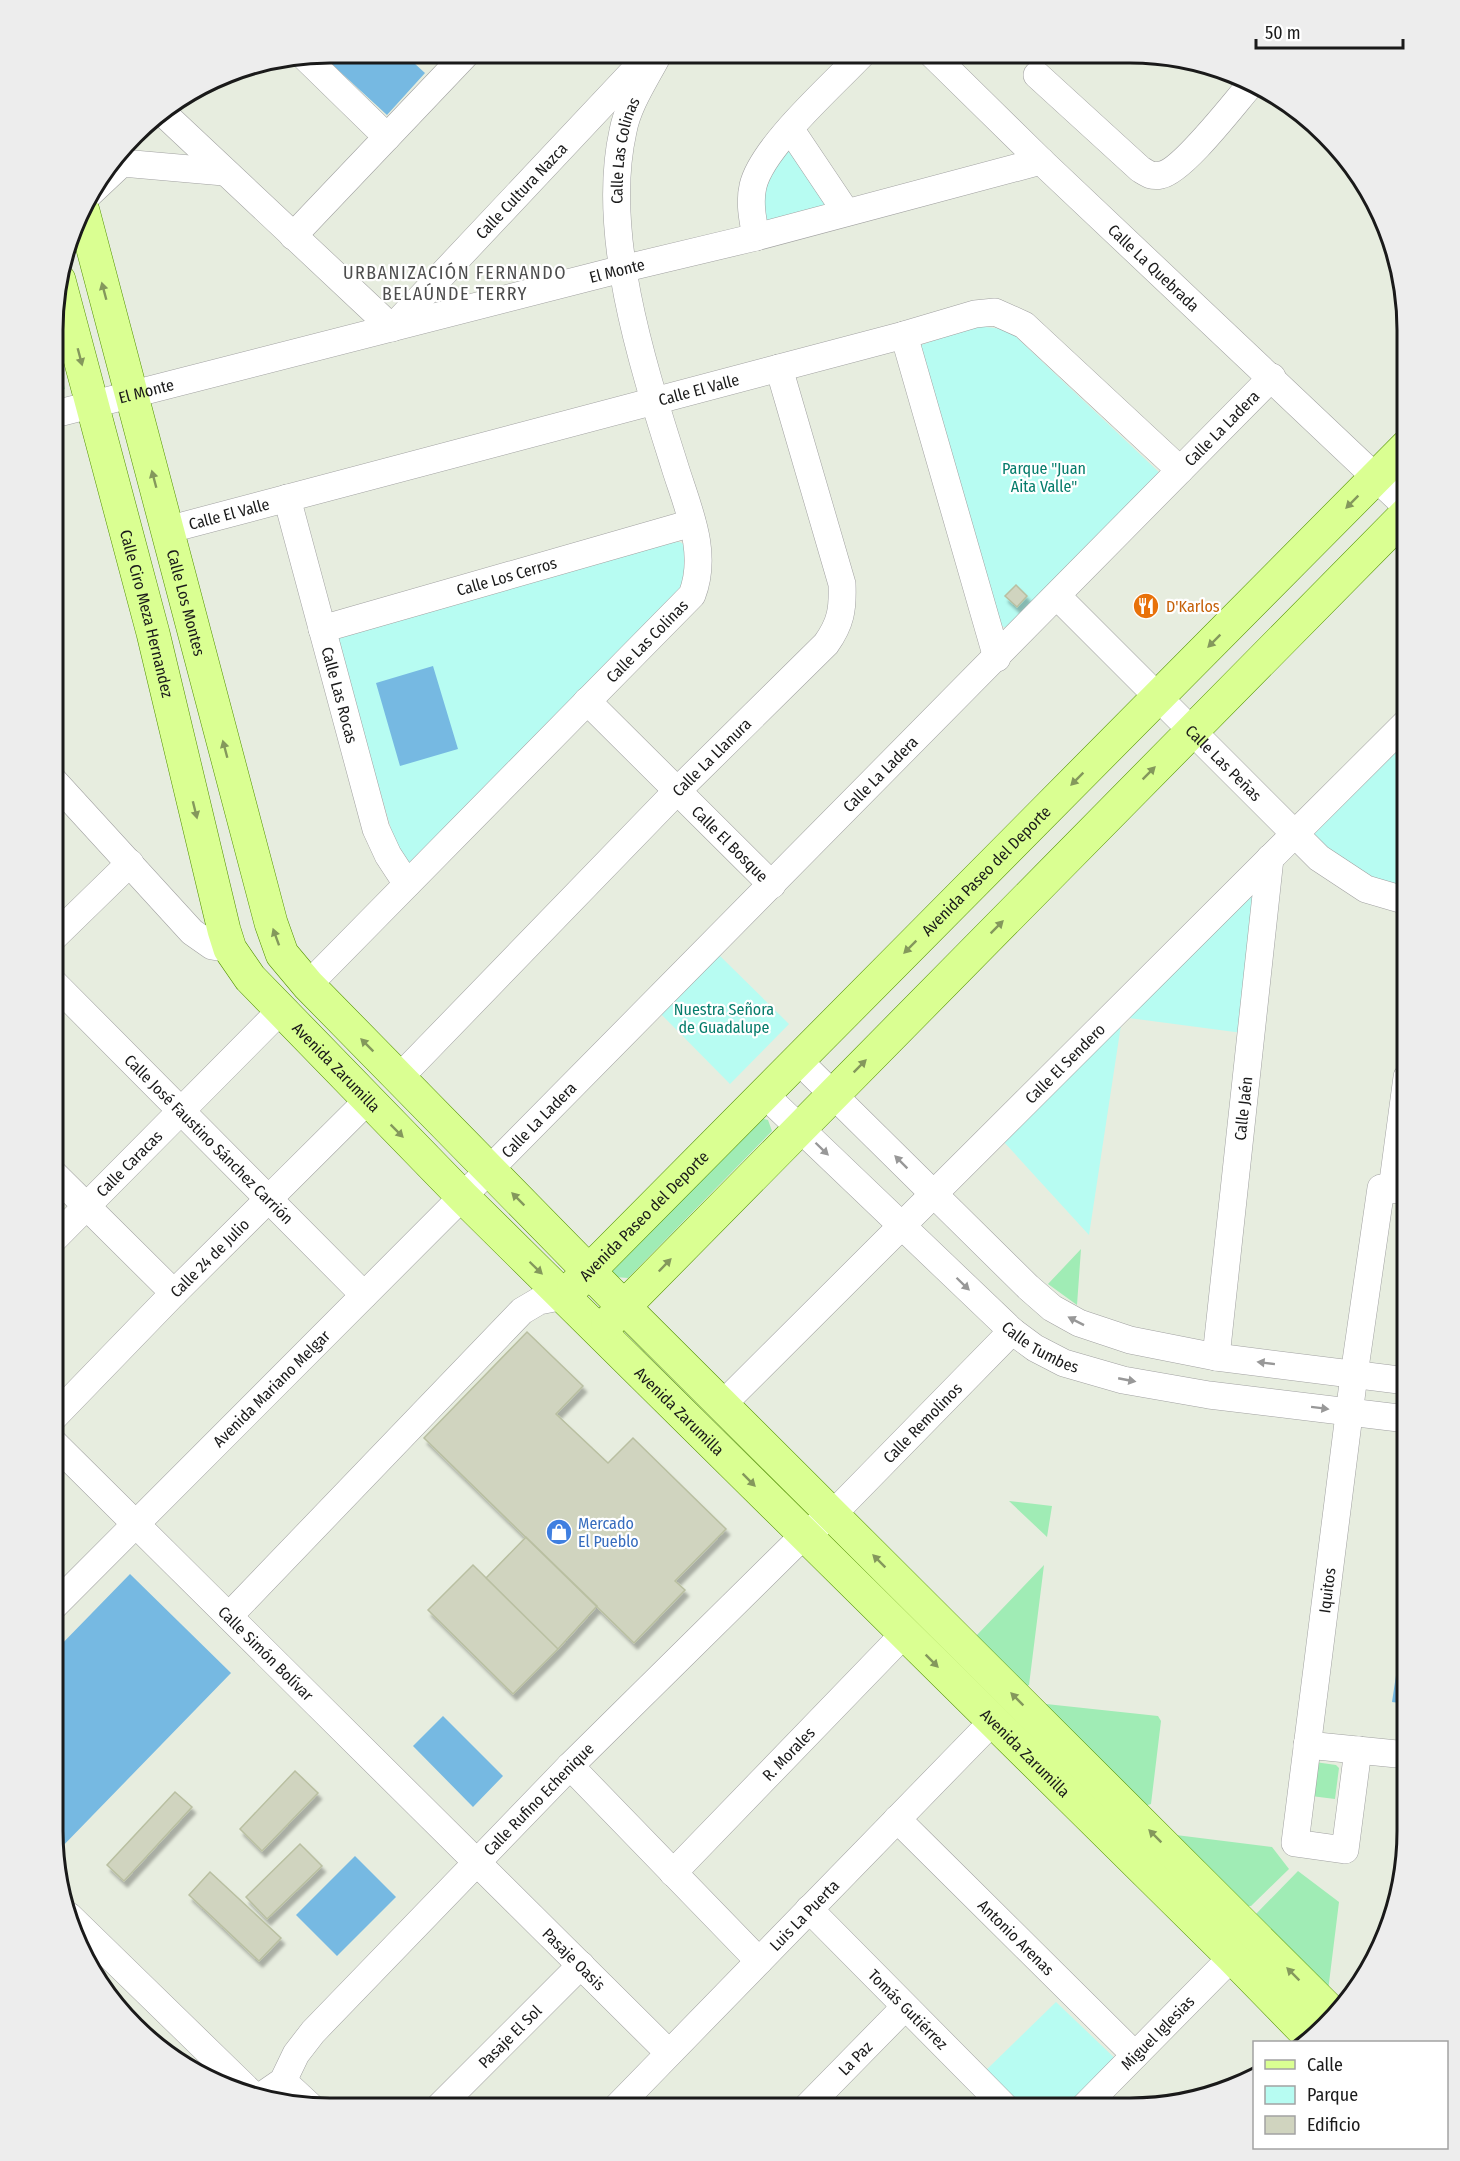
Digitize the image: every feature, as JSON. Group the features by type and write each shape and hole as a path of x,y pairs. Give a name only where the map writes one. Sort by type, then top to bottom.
{"main road":[{"name":"Calle Los Montes","path":"86,222 275,938 282,954 308,985"},
{"name":"Calle Ciro Meza Hernandez","path":"65,301 231,949"},
{"name":"Avenida Paseo del Deporte","path":"564,1296 1397,457"},
{"path":"600,1331 1397,523"},
{"name":"Avenida Zarumilla","path":"231,949 250,978 367,1101 1306,2032"},
{"name":"Avenida Zarumilla","path":"308,985 624,1307 1329,2010"}],"street":[{"path":"293,236 457,63"},
{"name":"Calle Cultura Nazca","path":"392,328 641,63"},
{"name":"Calle Las Colinas","path":"308,985 692,595 700,566 700,550 654,401 622,269 615,209 617,163 623,129 639,90 654,63"},
{"path":"756,237 751,198 755,180 768,156 854,63"},
{"name":"Calle La Quebrada","path":"941,63 1041,161 1272,376 1397,497"},
{"path":"312,64 387,137"},
{"path":"1036,75 1140,169 1151,176 1164,175 1182,163 1246,90"},
{"path":"168,118 392,328"},
{"path":"791,130 846,212"},
{"path":"125,159 224,172"},
{"name":"El Monte","path":"63,412 131,393 756,237 1041,161"},
{"name":"Calle El Valle","path":"167,530 904,335 975,314 995,312 1009,316 1023,325 1180,470"},
{"path":"904,335 997,658"},
{"name":"Calle La Llanura","path":"399,1078 677,791 826,644 837,628 843,610 842,584 779,368"},
{"name":"Calle La Ladera","path":"489,1170 997,658 1272,376"},
{"name":"Calle Las Rocas","path":"286,498 376,829 388,855 407,884"},
{"name":"Calle Los Cerros","path":"322,629 692,523"},
{"name":"Calle Las Peñas","path":"1057,596 1318,858 1366,890 1397,898"},
{"name":"Calle El Bosque","path":"587,701 772,885"},
{"name":"Calle El Sendero","path":"722,1405 1397,732"},
{"path":"63,791 192,932 212,946 231,949"},
{"name":"Calle Jaén","path":"1216,1357 1270,858"},
{"path":"63,928 130,862"},
{"name":"Calle José Faustino Sánchez Carrión","path":"63,992 364,1295"},
{"name":"Calle Caracas","path":"63,1230 281,1010"},
{"path":"798,1060 1052,1308 1103,1333 1216,1357 1397,1380"},
{"name":"Calle Tumbes","path":"764,1094 1012,1331 1035,1348 1064,1363 1123,1380 1209,1395 1397,1418"},
{"name":"Calle 24 de Julio","path":"63,1408 174,1293 367,1101"},
{"name":"Iquitos","path":"1358,1750 1345,1850 1295,1843 1354,1374 1393,1190 1397,1158"},
{"name":"Avenida Mariano Melgar","path":"63,1597 489,1170"},
{"path":"63,1183 174,1293"},
{"path":"229,1616 522,1311 539,1300 564,1296"},
{"name":"Calle Remolinos","path":"832,1515 1012,1331"},
{"name":"Calle Simón Bolívar","path":"63,1453 478,1862"},
{"name":"Calle Rufino Echenique","path":"280,2091 296,2054 313,2032 570,1766 804,1534 832,1515"},
{"name":"R. Morales","path":"673,1873 905,1633"},
{"name":"Luis La Puerta","path":"626,2098 992,1722"},
{"path":"1307,1745 1397,1754"},
{"path":"570,1766 759,1961"},
{"name":"Antonio Arenas","path":"897,1819 1135,2055"},
{"name":"Pasaje Oasis","path":"478,1862 669,2053"},
{"name":"Tomás Gutiérrez","path":"810,1910 996,2098"},
{"path":"81,1928 240,2083"},
{"name":"Miguel Iglesias","path":"1093,2098 1232,1957"},
{"name":"Pasaje El Sol","path":"448,2098 581,1965"},
{"name":"La Paz","path":"822,2098 905,2007"}],"green space":[{"path":"790,149 836,209 766,230 763,203 765,185"},
{"name":"Parque \"Juan Aita Valle\"","path":"976,326 1003,329 1013,334 1163,476 1008,629 998,624 921,345"},
{"path":"680,542 688,547 682,592 409,865 399,856 335,637 657,543"},
{"path":"1397,749 1397,890 1373,885 1308,839"},
{"path":"1267,880 1250,1034 1129,1018"},
{"name":"Nuestra Señora de Guadalupe","path":"718,954 789,1024 730,1084 659,1012"},
{"path":"1121,1025 1089,1235 1004,1142"},
{"path":"760,1118 768,1120 772,1131 628,1278 615,1277 611,1271"},
{"path":"1081,1249 1077,1305 1048,1284"},
{"path":"1009,1501 1052,1506 1047,1537"},
{"path":"1044,1565 1029,1685 1024,1687 976,1636"},
{"path":"1046,1704 1158,1716 1161,1721 1151,1804 1144,1806 1044,1706"},
{"path":"1315,1762 1336,1765 1339,1768 1335,1799 1311,1796"},
{"path":"1176,1835 1272,1847 1289,1869 1251,1906 1244,1906"},
{"path":"1298,1871 1339,1902 1328,1991 1255,1915"},
{"path":"1056,2002 1123,2066 1090,2098 1002,2098 981,2075"}],"shaded area":[{"path":"331,63 414,63 425,73 387,115"},
{"path":"433,666 458,749 400,766 376,683"},
{"path":"130,1574 231,1673 64,1845 63,1831 63,1643"},
{"path":"1397,1669 1397,1703 1392,1702"},
{"path":"443,1716 503,1776 473,1807 413,1746"},
{"path":"355,1856 396,1897 337,1956 296,1915"}],"building":[{"path":"1016,585 1027,596 1017,607 1005,596"},
{"path":"527,1332 583,1386 556,1414 608,1463 633,1438 726,1529 675,1581 685,1590 634,1643 424,1438"},
{"path":"526,1537 597,1606 558,1649 486,1578"},
{"path":"473,1565 558,1649 513,1694 428,1610"},
{"path":"295,1771 318,1793 262,1851 240,1829"},
{"path":"175,1792 192,1807 124,1881 107,1865"},
{"path":"300,1844 322,1866 267,1919 246,1897"},
{"path":"210,1872 281,1938 259,1961 189,1895"}],"place":[{"name":"D'Karlos","path":"1146,606"},
{"name":"Mercado El Pueblo","path":"559,1532"}],"district":[{"name":"URBANIZACIÓN FERNANDO BELAÚNDE TERRY","path":"455,283"}]}
